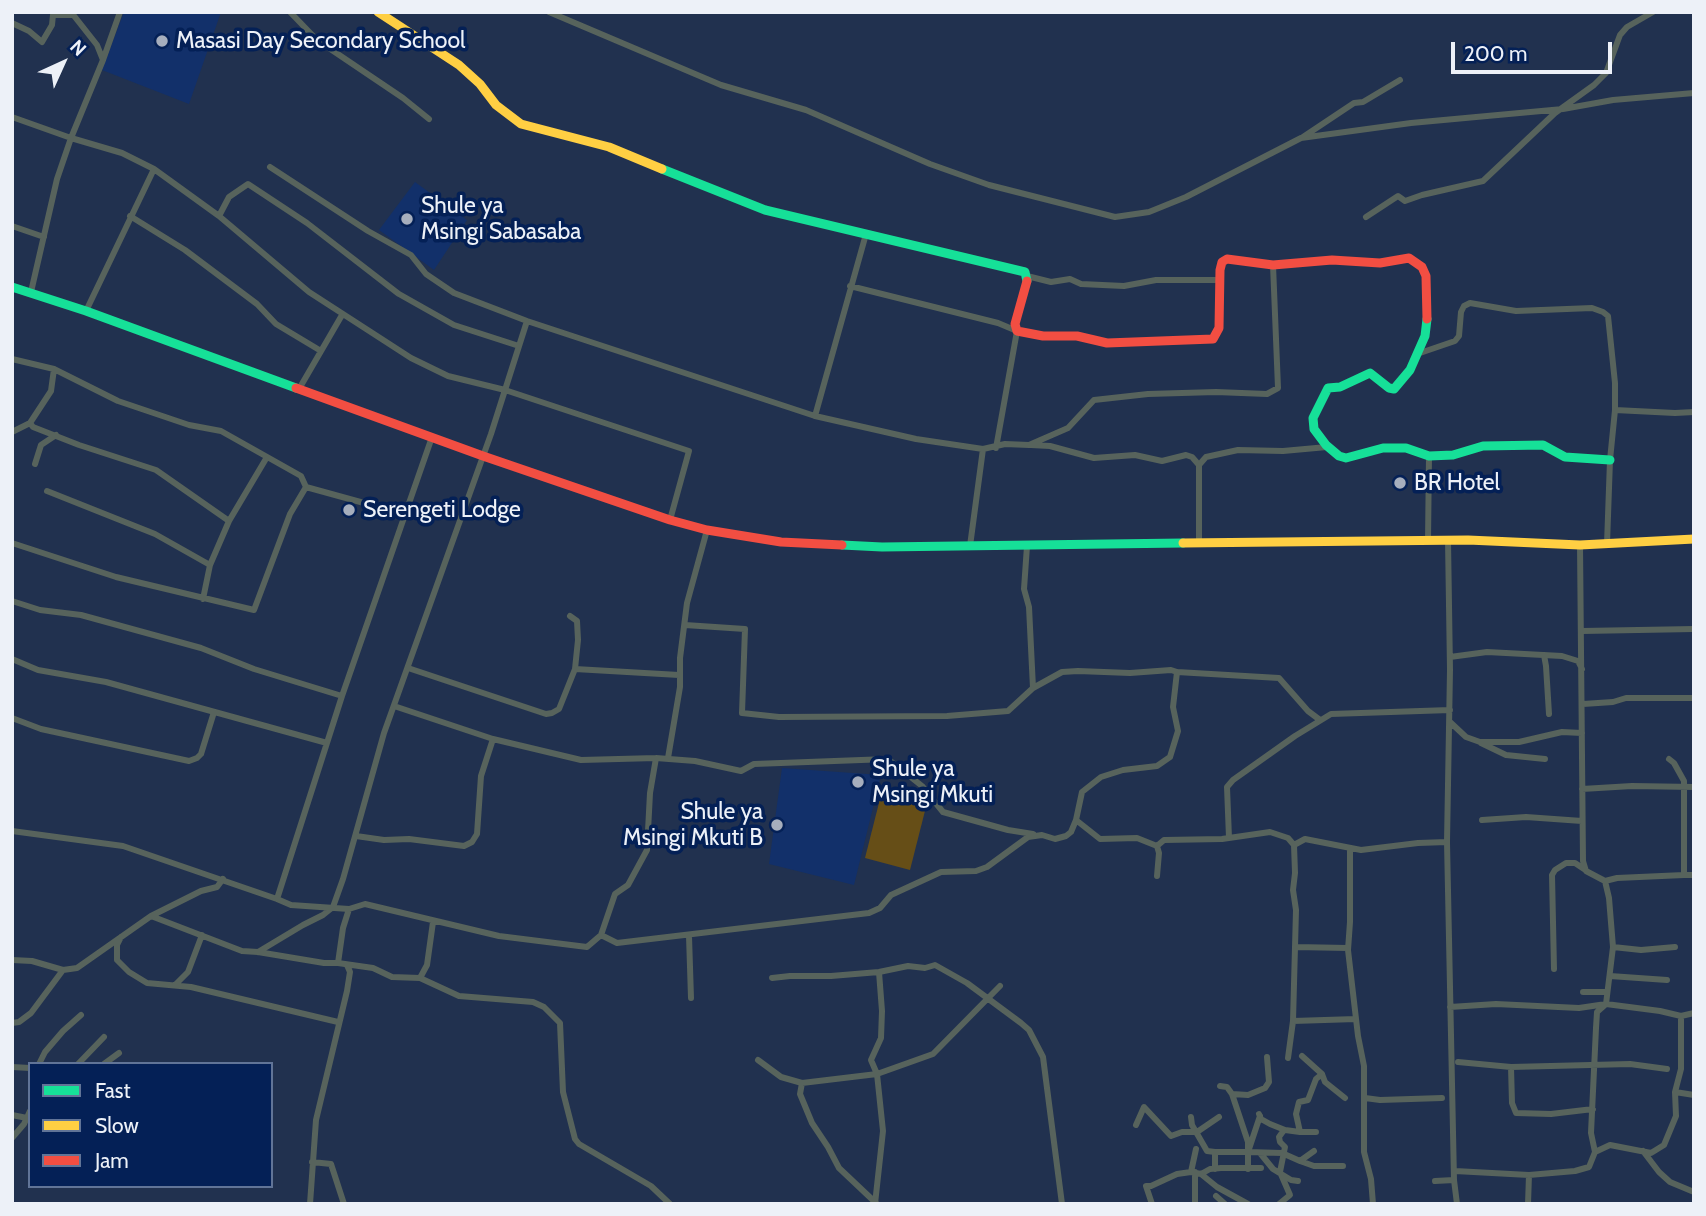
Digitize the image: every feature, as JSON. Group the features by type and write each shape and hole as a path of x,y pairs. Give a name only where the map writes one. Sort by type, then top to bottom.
{"main road":[{"path":"378,12 459,65 480,84 496,105 521,124 609,147 765,210 1025,272 1026,289 1015,324 1017,331 1043,336 1077,336 1107,343 1213,339 1219,328 1222,262 1227,259 1273,265 1332,260 1380,263 1409,258 1417,262 1426,275 1425,336 1410,370 1394,389 1370,373 1340,387 1328,388 1314,418 1314,429 1328,447 1346,458 1383,448 1406,448 1429,456 1453,455 1483,446 1543,444 1565,457 1610,460"},
{"path":"12,287 670,520 707,530 781,542 882,547 1500,540 1580,545 1694,539"}],"street":[{"path":"31,292 57,179 120,12"},
{"path":"290,12 317,40 403,97 429,119"},
{"path":"549,12 688,72 721,85 806,110 930,164 977,181 1115,217 1149,212 1186,197 1301,138 1354,103 1363,102 1400,80"},
{"path":"1366,217 1398,197 1405,201 1422,194 1483,181 1555,113 1606,73 1620,35 1627,27 1653,12"},
{"path":"12,23 43,42 52,25 53,15 72,14 97,46 103,60"},
{"path":"1301,138 1411,123 1563,109 1613,100 1694,93"},
{"path":"12,117 122,153 153,169 219,216 309,292 411,358 448,376 505,390 689,451 670,520"},
{"path":"270,167 368,231 411,255 426,274 454,293 527,321 816,416 916,439 983,449 1005,444 1050,446 1094,458 1135,455 1163,461 1186,455 1192,457 1199,465 1199,543"},
{"path":"86,311 153,169"},
{"path":"219,216 229,197 248,184 307,223 399,294 454,324 519,346"},
{"path":"130,216 185,250 257,304 276,324 321,351"},
{"path":"12,226 44,237"},
{"path":"816,416 866,234"},
{"path":"1029,445 1068,428 1094,400 1189,393 1267,394 1278,388 1273,265"},
{"path":"1027,276 1051,282 1070,279 1081,284 1124,286 1156,280 1220,280"},
{"path":"850,286 998,323 1017,331 996,448"},
{"path":"1417,354 1455,341 1459,336 1461,312 1464,306 1470,303 1499,310 1592,308 1604,312 1608,316 1615,383 1607,544"},
{"path":"299,388 342,315"},
{"path":"258,952 333,907 384,733 483,456 527,321"},
{"path":"12,359 54,369 118,401 189,425 221,431 301,476 306,487"},
{"path":"12,432 30,422 51,391 54,369"},
{"path":"1615,410 1694,412"},
{"path":"30,422 33,427 156,470 229,522"},
{"path":"35,464 41,445 56,435"},
{"path":"276,899 342,696 432,436"},
{"path":"1199,465 1206,457 1238,450 1283,451 1328,447"},
{"path":"970,546 983,449"},
{"path":"1428,541 1429,456"},
{"path":"203,599 210,565 229,522 267,457"},
{"path":"306,487 404,514"},
{"path":"12,543 116,577 254,610 290,514 306,487"},
{"path":"47,491 155,534 210,565"},
{"path":"668,758 680,687 687,603 707,530"},
{"path":"1448,540 1450,722 1447,842 1454,1180 1457,1204"},
{"path":"1580,545 1583,862 1586,871"},
{"path":"1027,546 1024,589 1029,607 1033,688"},
{"path":"12,601 40,610 81,615 201,648 254,669 342,696"},
{"path":"408,668 546,714 552,713 559,709 576,669 579,640 577,621 570,616"},
{"path":"685,625 745,629 742,713 779,717 947,716 1008,711 1033,688 1062,672 1130,673 1155,670 1279,678 1308,711 1320,720"},
{"path":"1582,631 1694,629"},
{"path":"1450,657 1487,652 1571,657 1578,661 1583,670"},
{"path":"1544,655 1549,713"},
{"path":"12,659 38,670 106,682 327,743"},
{"path":"576,669 679,675"},
{"path":"394,706 493,739 582,761 668,758 719,764 741,771 754,764 888,760 922,786 943,812 1008,830 1055,839 1071,832 1082,792 1101,777 1122,770 1157,766 1170,757 1178,732 1172,707 1177,672"},
{"path":"1583,704 1613,702 1626,698 1694,698"},
{"path":"1229,838 1227,787 1233,780 1320,720 1331,714 1344,712 1413,713 1450,710"},
{"path":"12,718 41,729 189,761 201,754 214,712"},
{"path":"1450,722 1466,737 1506,755 1545,759"},
{"path":"1480,742 1519,743 1562,732 1582,733"},
{"path":"356,835 384,840 410,839 464,846 472,842 477,834 481,776 493,739"},
{"path":"12,831 123,846 291,905 349,909 365,904 499,936 587,947 601,935 615,894 628,886 647,850 650,793 656,758"},
{"path":"1669,759 1684,781 1684,875"},
{"path":"1582,789 1632,786 1694,787"},
{"path":"1482,820 1526,817 1583,821"},
{"path":"1076,820 1100,839 1137,838 1157,846"},
{"path":"1157,846 1164,840 1229,838 1270,832 1288,838 1294,845 1293,1021 1288,1058"},
{"path":"601,935 617,943 869,914 880,908 891,895 941,872 976,871 987,867 1027,837 1042,835"},
{"path":"1294,845 1305,839 1313,839 1361,850 1418,842 1447,842"},
{"path":"1157,846 1157,876"},
{"path":"1350,848 1348,948 1364,1066 1364,1152 1371,1176 1373,1204"},
{"path":"1554,969 1552,875 1555,870 1566,863 1575,863 1605,881 1617,878 1694,875"},
{"path":"12,960 32,961 63,970 77,968 151,916 201,891 217,887 223,879"},
{"path":"1455,1171 1530,1175 1589,1167 1595,1152 1592,1142 1597,1012 1606,1004 1613,947 1605,881"},
{"path":"338,963 349,909"},
{"path":"151,916 232,949 373,968 392,977 420,978 459,996 533,1002 544,1007 560,1023 563,1092 575,1139 587,1149 660,1192 670,1204"},
{"path":"420,978 427,965 433,922"},
{"path":"174,985 188,972 202,935"},
{"path":"121,936 117,945 117,960 129,972 147,983 191,987 338,1022"},
{"path":"689,936 691,998"},
{"path":"1295,947 1348,948"},
{"path":"1613,947 1641,950 1675,947"},
{"path":"310,1204 316,1120 347,991 350,972 347,965"},
{"path":"772,978 879,972 908,966 925,968 935,965 988,998 1029,1030 1043,1058 1062,1204"},
{"path":"12,1023 19,1022 31,1013 63,970"},
{"path":"876,1203 884,1131 877,1074 871,1060 881,1038 879,972"},
{"path":"1610,976 1667,980"},
{"path":"758,1060 781,1077 802,1083 877,1074 933,1054 1000,986"},
{"path":"1584,992 1606,992"},
{"path":"1450,1007 1496,1004 1578,1008 1606,1004 1681,1016 1694,1013"},
{"path":"40,1062 54,1042 81,1015"},
{"path":"1595,1152 1610,1145 1642,1149 1651,1153 1664,1145 1676,1116 1675,1092 1681,1069 1681,1016"},
{"path":"1293,1021 1356,1019"},
{"path":"80,1062 104,1037"},
{"path":"107,1062 119,1053"},
{"path":"1302,1056 1322,1074 1325,1082 1345,1098"},
{"path":"1233,1094 1248,1095 1265,1088 1269,1082 1267,1057"},
{"path":"1458,1062 1511,1067 1630,1064 1667,1069"},
{"path":"1511,1067 1512,1103 1516,1113 1551,1114 1593,1109"},
{"path":"1300,1132 1296,1114 1299,1102 1308,1100 1316,1079 1322,1074"},
{"path":"802,1083 800,1094 812,1123 839,1168 876,1203"},
{"path":"1220,1086 1227,1087 1233,1094 1248,1143 1248,1170"},
{"path":"1675,1092 1694,1094"},
{"path":"1365,1098 1442,1098"},
{"path":"1136,1125 1143,1107 1171,1136 1182,1132 1197,1132 1219,1117"},
{"path":"12,1115 28,1119 12,1138"},
{"path":"1248,1152 1260,1115 1262,1119 1284,1129 1316,1132"},
{"path":"1191,1117 1192,1125 1207,1151 1282,1153 1314,1166 1343,1166"},
{"path":"1284,1129 1279,1137 1285,1147 1280,1172 1290,1195 1289,1204"},
{"path":"1195,1204 1196,1149"},
{"path":"1642,1149 1670,1182 1694,1192"},
{"path":"1300,1161 1314,1151"},
{"path":"1215,1152 1215,1169"},
{"path":"1260,1153 1273,1170 1298,1181"},
{"path":"312,1162 331,1164 344,1204"},
{"path":"1152,1204 1146,1186 1177,1174 1215,1169 1261,1168"},
{"path":"1196,1173 1248,1204"},
{"path":"1528,1204 1530,1175"},
{"path":"1435,1181 1454,1180"},
{"path":"1279,1204 1290,1195"},
{"path":"1216,1196 1225,1204"}],"shaded area":[{"name":"Masasi Day Secondary School","path":"124,12 221,12 189,104 102,70"},
{"path":"415,182 467,220 434,270 379,230"},
{"path":"782,768 881,775 854,885 769,864"},
{"path":"883,787 928,799 910,870 865,858"}],"traffic: fast":[{"path":"662,169 765,210 1025,272 1027,281"},
{"path":"12,287 86,311 296,388"},
{"path":"1427,319 1425,336 1410,370 1394,389 1370,373 1340,387 1328,388 1313,418 1314,429 1339,456 1346,458 1383,448 1406,448 1429,456 1453,455 1483,446 1543,445 1565,457 1610,460"},
{"path":"842,545 882,547 1183,543"}],"traffic: slow":[{"path":"378,12 459,65 480,84 496,105 521,124 609,147 662,169"},
{"path":"1183,543 1468,540 1580,545 1694,539"}],"traffic: jam":[{"path":"1027,281 1015,324 1017,331 1043,336 1077,336 1107,343 1213,339 1219,328 1220,270 1222,262 1227,259 1273,265 1332,260 1380,263 1409,258 1422,267 1426,276 1427,319"},
{"path":"296,388 670,520 707,530 781,542 842,545"}],"place":[{"name":"Masasi Day Secondary School","path":"162,41"},
{"name":"Shule ya Msingi Sabasaba","path":"407,219"},
{"name":"BR Hotel","path":"1400,483"},
{"name":"Serengeti Lodge","path":"349,510"},
{"name":"Shule ya Msingi Mkuti","path":"858,782"},
{"name":"Shule ya Msingi Mkuti B","path":"777,825"}]}
